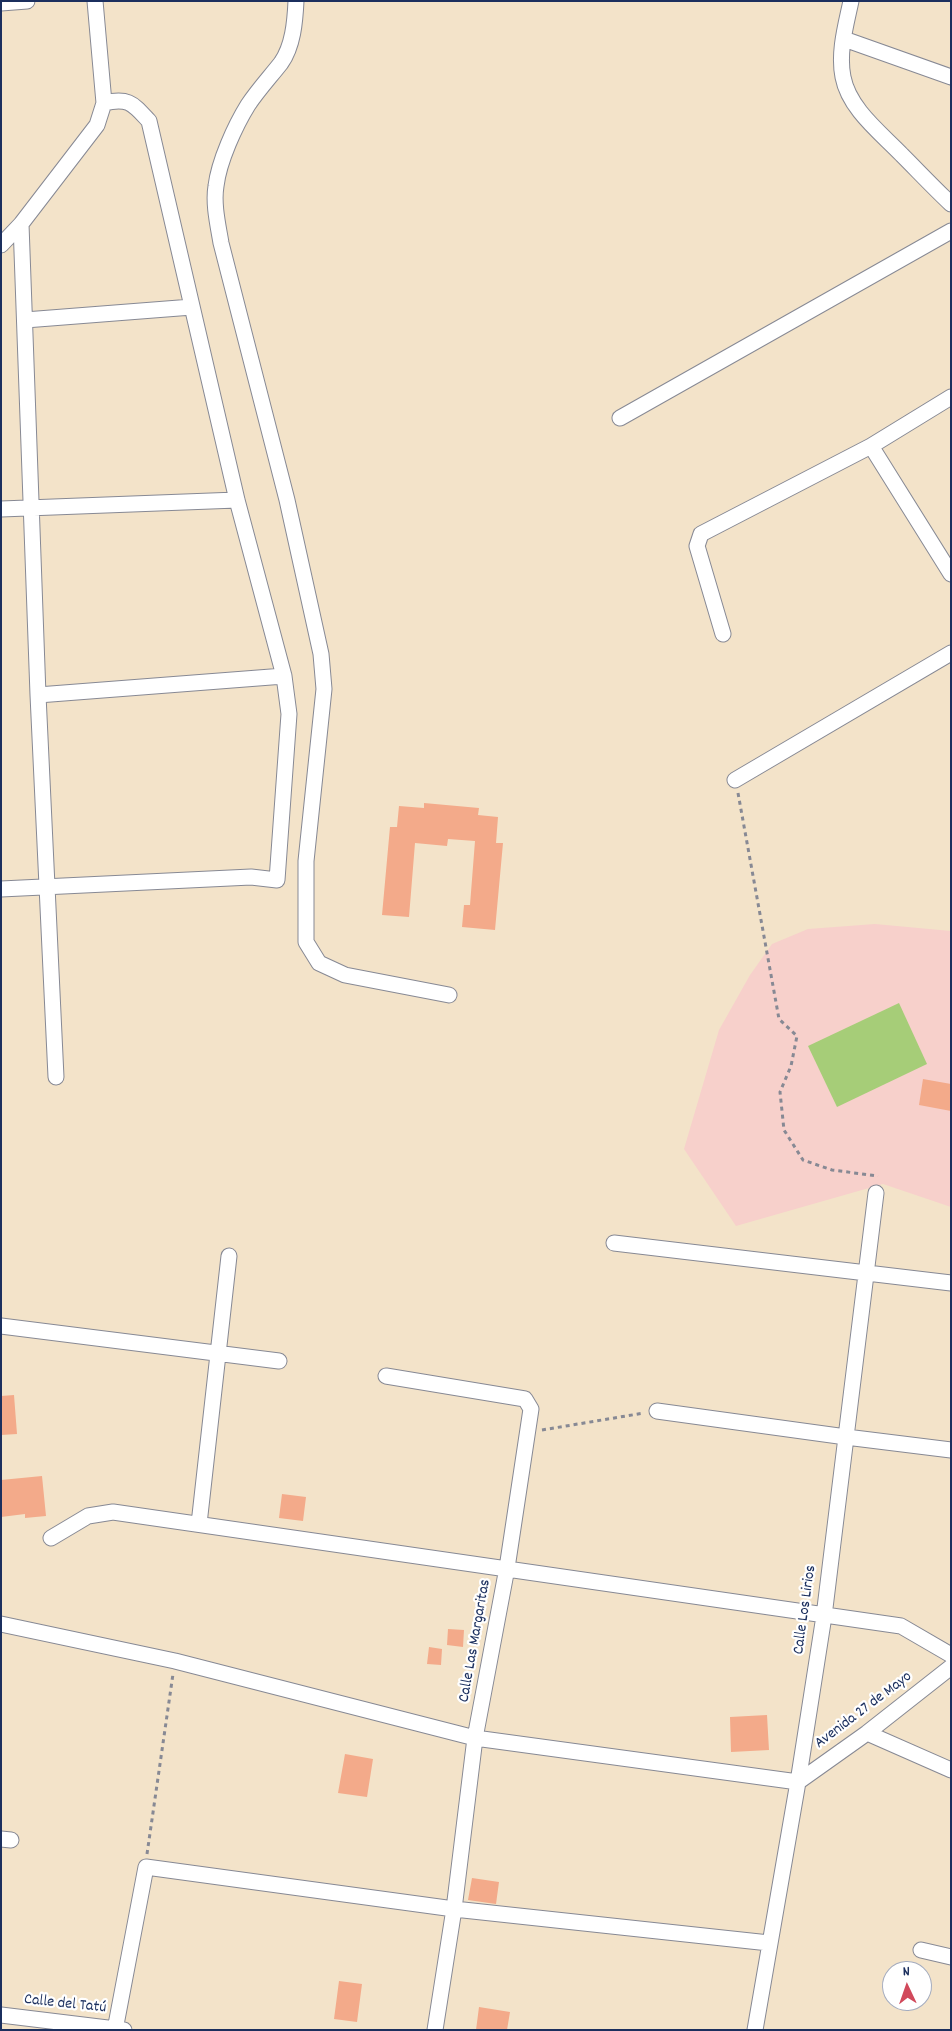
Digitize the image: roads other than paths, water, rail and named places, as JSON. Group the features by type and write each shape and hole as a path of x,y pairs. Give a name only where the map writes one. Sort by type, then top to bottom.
{"street":[{"path":"1,3 26,1"},
{"path":"1,245 20,224 97,125 104,103 95,1"},
{"path":"296,1 295,20 290,43 282,62 265,80 247,106 232,136 216,186 216,210 221,243 287,500 321,654 324,690 306,861 306,942 319,964 345,974 449,995"},
{"path":"851,1 844,39 843,77 849,94 862,114 951,204"},
{"path":"844,39 951,77"},
{"path":"1,889 251,877 277,880 289,714 284,676 237,500 149,121 132,103 116,100 104,103"},
{"path":"20,224 38,695 56,1076"},
{"path":"620,418 951,231"},
{"path":"24,320 192,307"},
{"path":"723,634 696,546 701,534 871,446 951,397"},
{"path":"871,446 951,574"},
{"path":"1,509 237,500"},
{"path":"736,780 951,653"},
{"path":"38,695 284,676"},
{"name":"Calle Los Lirios","path":"755,2030 798,1782 824,1616 876,1193"},
{"path":"614,1243 951,1282"},
{"path":"199,1524 229,1256"},
{"path":"1,1326 279,1361"},
{"name":"Calle Las Margaritas","path":"386,1376 525,1399 532,1409 507,1568 476,1738 454,1910 435,2030"},
{"path":"657,1411 951,1450"},
{"path":"51,1538 88,1516 113,1512 901,1626 951,1655"},
{"path":"1,1624 174,1661 476,1738 798,1782"},
{"name":"Avenida 27 de Mayo","path":"798,1782 867,1733 951,1667"},
{"path":"867,1733 951,1770"},
{"path":"118,2029 146,1867 454,1910 769,1943"},
{"path":"921,1950 951,1957"},
{"name":"Calle del Tatú","path":"1,2016 118,2029"}]}
